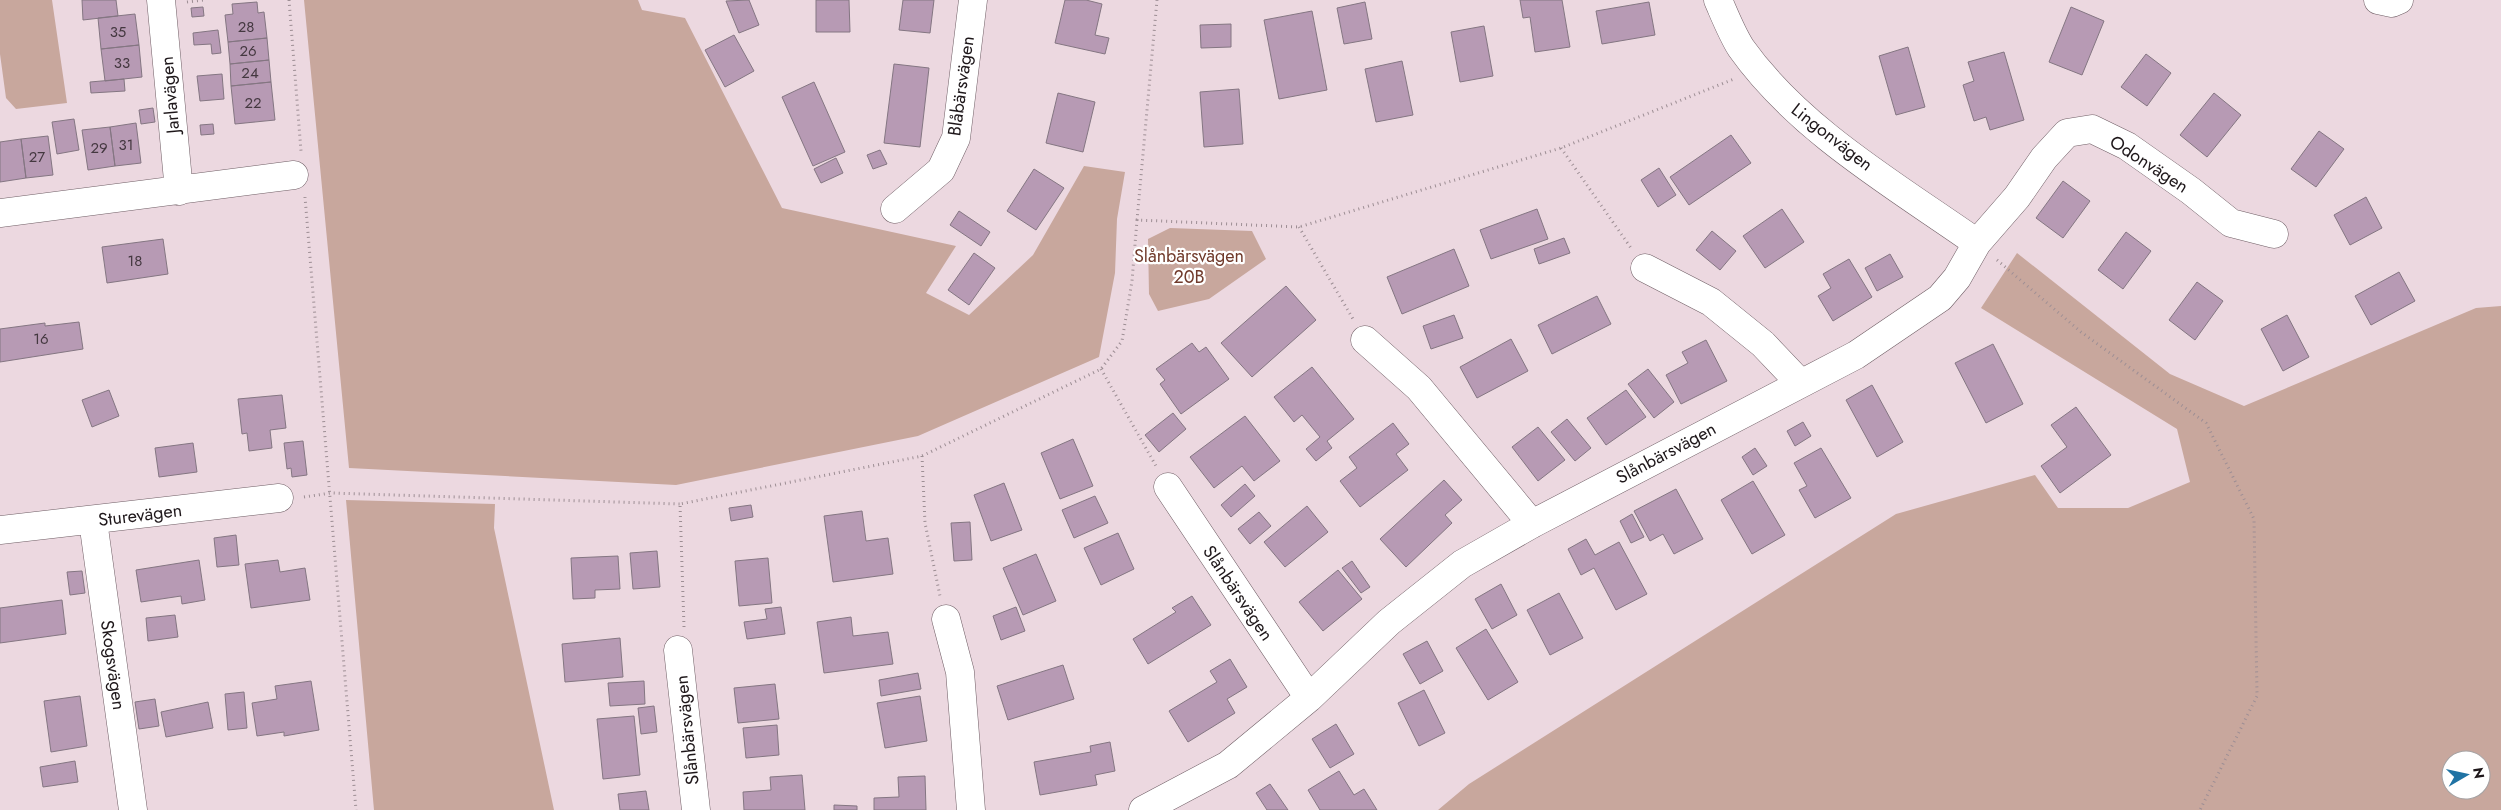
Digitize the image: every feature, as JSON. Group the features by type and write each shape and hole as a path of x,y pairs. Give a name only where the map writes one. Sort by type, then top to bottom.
{"street":[{"name":"Jarlavägen","path":"161,0 179,190"},
{"name":"Blåbärsvägen","path":"895,209 941,170 956,138 973,0"},
{"name":"Lingonvägen","path":"1718,0 1740,46 1788,103 1826,136 1977,243"},
{"path":"2378,0 2392,3 2399,0"},
{"name":"Odonvägen","path":"1977,243 2017,197 2044,158 2067,133 2092,129 2127,146 2191,191 2231,223 2274,234"},
{"path":"0,213 300,174"},
{"name":"Slånbärsvägen","path":"1143,810 1228,764 1309,698 1389,622 1462,564 1532,524 1800,382 1856,355 1940,298 1957,278 1977,243"},
{"path":"1645,268 1711,302 1763,344 1800,382"},
{"path":"1365,340 1419,388 1532,524"},
{"name":"Slånbärsvägen","path":"1168,487 1309,698"},
{"name":"Sturevägen","path":"0,530 93,521 279,498"},
{"name":"Skogsvägen","path":"93,521 133,810"},
{"path":"946,619 960,672 971,810"},
{"name":"Slånbärsvägen","path":"678,650 696,810"}],"path":[{"path":"289,0 300,174 331,493 356,810"},
{"path":"331,493 680,504 922,456 1101,369 1122,341 1132,281 1157,0"},
{"path":"1136,220 1299,227 1561,148 1758,69"},
{"path":"1561,148 1645,268"},
{"path":"1299,227 1365,340"},
{"path":"1977,243 2081,332 2206,423 2254,519 2257,696 2200,810"},
{"path":"1101,369 1168,487"},
{"path":"922,456 925,523 946,619"},
{"path":"678,650 684,630 680,504"}],"green space":[{"path":"0,0 52,0 67,103 16,109 6,98 0,54"},
{"path":"304,0 638,0 642,10 685,18 782,208 956,246 926,293 969,315 1033,255 1084,166 1125,172 1117,219 1115,273 1099,357 918,436 676,485 349,468"},
{"name":"Slånbärsvägen 20B","path":"1170,228 1252,231 1266,259 1209,299 1158,311 1149,294 1148,239"},
{"path":"2017,253 2170,374 2244,406 2476,308 2501,306 2501,810 1438,810 1469,784 1896,514 2035,475 2058,508 2128,508 2190,482 2177,429 1981,308"},
{"path":"346,500 495,504 494,528 554,810 374,810"}],"building":[{"path":"82,0 116,0 118,16 83,20"},
{"path":"749,0 759,25 739,33 726,1"},
{"path":"816,0 849,0 850,32 816,32"},
{"path":"903,0 934,0 930,33 899,30"},
{"path":"1065,0 1086,0 1102,4 1095,35 1109,38 1105,54 1055,43"},
{"path":"1520,0 1562,0 1570,47 1535,52 1530,17 1523,18"},
{"path":"257,2 258,13 264,12 267,38 228,42 225,15 233,14 232,4"},
{"path":"1365,2 1372,39 1344,44 1337,8"},
{"path":"1649,2 1655,35 1602,44 1596,11"},
{"path":"203,7 204,16 192,17 191,8"},
{"path":"2071,7 2104,21 2082,75 2049,62"},
{"path":"1312,11 1327,90 1279,99 1264,20"},
{"path":"135,14 139,45 101,49 98,18"},
{"path":"1231,24 1231,47 1201,48 1200,25"},
{"path":"1484,26 1493,76 1460,82 1451,32"},
{"path":"218,30 221,53 212,54 211,44 194,45 193,33"},
{"path":"734,35 754,71 725,87 705,50"},
{"path":"267,38 269,60 230,64 228,42"},
{"path":"139,45 142,77 105,81 101,49"},
{"path":"1908,47 1925,107 1896,115 1879,56"},
{"path":"2004,52 2024,120 1990,130 1986,117 1974,121 1963,85 1974,81 1968,62"},
{"path":"2146,54 2171,73 2147,106 2121,87"},
{"path":"269,60 271,82 231,86 230,64"},
{"path":"1402,61 1413,115 1376,122 1365,69"},
{"path":"894,64 929,68 920,147 884,143"},
{"path":"222,74 224,99 200,101 197,76"},
{"path":"124,79 125,91 91,93 90,82"},
{"path":"271,82 275,120 235,124 231,86"},
{"path":"814,82 845,152 813,166 782,97"},
{"path":"1239,89 1243,144 1204,147 1200,92"},
{"path":"1058,93 1095,102 1083,152 1046,143"},
{"path":"2214,93 2241,115 2207,157 2180,135"},
{"path":"153,108 155,122 141,124 139,110"},
{"path":"74,119 79,150 57,154 52,122"},
{"path":"136,123 141,163 115,166 110,127"},
{"path":"213,124 214,134 201,135 200,125"},
{"path":"110,127 115,166 88,170 82,130"},
{"path":"2319,131 2344,149 2316,187 2291,169"},
{"path":"1731,135 1751,163 1689,205 1670,177"},
{"path":"48,136 53,175 26,178 21,139"},
{"path":"21,139 26,178 0,182 0,142"},
{"path":"880,150 887,164 873,169 867,155"},
{"path":"836,158 843,173 821,183 814,169"},
{"path":"1659,168 1676,195 1658,207 1641,180"},
{"path":"1034,169 1064,188 1036,230 1007,211"},
{"path":"2063,181 2090,201 2063,238 2036,218"},
{"path":"2366,197 2382,228 2350,245 2334,215"},
{"path":"1537,209 1548,239 1491,259 1480,230"},
{"path":"1782,209 1804,242 1765,268 1743,236"},
{"path":"959,211 990,232 981,246 950,225"},
{"path":"1712,231 1736,251 1720,270 1696,250"},
{"path":"2126,232 2151,251 2123,289 2098,270"},
{"path":"1564,238 1570,253 1539,264 1534,249"},
{"path":"163,239 168,274 107,283 102,247"},
{"path":"1454,249 1469,286 1402,314 1387,277"},
{"path":"974,253 995,268 969,305 948,290"},
{"path":"1890,254 1903,277 1877,291 1865,268"},
{"path":"1849,259 1872,297 1833,321 1818,296 1831,288 1823,274"},
{"path":"2399,272 2415,301 2371,325 2355,296"},
{"path":"2197,282 2223,301 2195,340 2169,320"},
{"path":"1286,286 1316,320 1252,377 1221,343"},
{"path":"1597,296 1611,324 1552,354 1538,325"},
{"path":"1454,315 1463,338 1431,349 1423,326"},
{"path":"2287,315 2309,357 2283,371 2261,329"},
{"path":"79,322 83,349 0,362 0,329 45,323 45,326"},
{"path":"1511,339 1528,371 1477,398 1460,367"},
{"path":"1706,340 1727,381 1681,404 1666,375 1688,363 1682,352"},
{"path":"1192,343 1199,352 1206,347 1229,379 1181,414 1160,384 1165,380 1156,369"},
{"path":"1993,344 2023,404 1986,423 1955,363"},
{"path":"1312,367 1354,419 1327,441 1332,448 1316,461 1306,449 1320,437 1302,415 1294,422 1274,397"},
{"path":"1648,369 1674,402 1654,418 1628,384"},
{"path":"1872,385 1903,442 1877,457 1846,400"},
{"path":"109,390 119,416 92,427 82,400"},
{"path":"1626,390 1646,417 1606,445 1587,418"},
{"path":"282,395 286,428 270,430 272,448 249,451 247,433 242,434 238,399"},
{"path":"2076,407 2111,455 2060,493 2041,466 2067,447 2051,425"},
{"path":"1173,413 1186,429 1159,452 1145,435"},
{"path":"1245,416 1280,461 1254,481 1242,466 1214,488 1190,457"},
{"path":"1567,419 1591,448 1575,461 1551,432"},
{"path":"1803,422 1811,436 1795,446 1787,431"},
{"path":"1393,423 1409,444 1396,454 1408,470 1360,507 1340,481 1357,468 1349,457"},
{"path":"1538,427 1565,460 1538,481 1512,447"},
{"path":"1073,439 1093,486 1060,499 1041,453"},
{"path":"303,441 307,475 292,477 291,468 287,469 284,443"},
{"path":"193,443 197,472 159,477 155,448"},
{"path":"1755,448 1767,466 1753,475 1742,457"},
{"path":"1821,448 1851,498 1815,518 1799,490 1807,486 1794,463"},
{"path":"1444,480 1462,500 1445,515 1452,523 1406,567 1380,539"},
{"path":"1753,481 1785,535 1752,554 1721,500"},
{"path":"1004,483 1022,530 991,541 974,495"},
{"path":"1245,484 1255,496 1231,517 1221,505"},
{"path":"1676,489 1703,539 1674,554 1663,534 1650,541 1634,511"},
{"path":"1095,496 1108,523 1074,538 1062,510"},
{"path":"751,505 753,517 731,521 729,508"},
{"path":"1307,506 1328,532 1285,567 1264,542"},
{"path":"862,511 866,541 888,538 893,574 833,582 824,516"},
{"path":"1259,512 1271,526 1250,544 1238,529"},
{"path":"1632,514 1644,537 1631,543 1620,521"},
{"path":"970,522 972,560 954,561 951,523"},
{"path":"1118,533 1134,569 1101,585 1084,548"},
{"path":"236,535 239,565 217,567 214,538"},
{"path":"1586,539 1595,555 1619,542 1647,594 1616,610 1594,568 1581,575 1568,549"},
{"path":"657,551 660,587 633,589 630,553"},
{"path":"1036,554 1056,601 1023,615 1003,568"},
{"path":"618,556 620,589 595,590 595,598 573,599 571,558"},
{"path":"768,558 772,603 739,606 735,561"},
{"path":"199,560 205,600 182,604 181,596 141,602 136,570"},
{"path":"278,560 280,572 305,568 310,600 251,608 245,564"},
{"path":"1352,561 1370,587 1361,593 1342,568"},
{"path":"1338,570 1362,599 1323,631 1299,602"},
{"path":"82,571 85,593 70,595 67,572"},
{"path":"1501,584 1517,615 1492,629 1475,599"},
{"path":"1559,593 1583,638 1550,655 1527,610"},
{"path":"1192,596 1211,625 1148,664 1133,639 1176,612 1172,608"},
{"path":"62,600 66,634 0,643 0,608"},
{"path":"781,607 785,634 747,639 744,622 767,619 765,609"},
{"path":"1016,607 1025,631 1001,640 993,616"},
{"path":"175,615 178,637 148,641 146,618"},
{"path":"851,617 853,636 888,632 893,664 824,673 817,622"},
{"path":"1486,629 1518,682 1488,700 1456,648"},
{"path":"620,638 623,677 565,682 562,644"},
{"path":"1427,641 1443,671 1420,684 1403,654"},
{"path":"1230,659 1247,687 1227,699 1235,713 1188,742 1169,711 1217,682 1210,671"},
{"path":"1063,665 1074,699 1008,720 997,686"},
{"path":"918,673 921,689 881,696 879,680"},
{"path":"311,681 319,730 284,736 284,732 257,736 252,703 277,699 275,686"},
{"path":"644,681 645,704 610,706 608,683"},
{"path":"775,684 779,719 738,723 734,688"},
{"path":"1424,690 1445,733 1419,746 1398,703"},
{"path":"244,692 247,728 228,730 225,694"},
{"path":"80,696 87,746 51,752 44,701"},
{"path":"920,696 927,741 885,748 877,703"},
{"path":"155,699 159,726 139,729 135,702"},
{"path":"208,702 213,728 166,737 161,712"},
{"path":"654,706 657,732 641,734 638,708"},
{"path":"634,716 640,775 603,779 597,719"},
{"path":"1336,724 1354,754 1330,768 1312,739"},
{"path":"777,725 779,755 746,758 743,728"},
{"path":"1110,742 1115,771 1095,775 1097,785 1040,795 1034,762 1091,752 1090,746"},
{"path":"75,761 78,782 43,787 40,767"},
{"path":"1339,771 1354,795 1364,789 1377,810 1320,810 1308,790"},
{"path":"802,775 805,810 744,810 743,792 771,790 770,777"},
{"path":"925,776 926,810 874,810 874,798 899,797 898,777"},
{"path":"1270,784 1288,810 1267,810 1256,793"},
{"path":"646,791 649,810 620,810 618,794"},
{"path":"834,805 857,806 857,810 834,810"}]}
